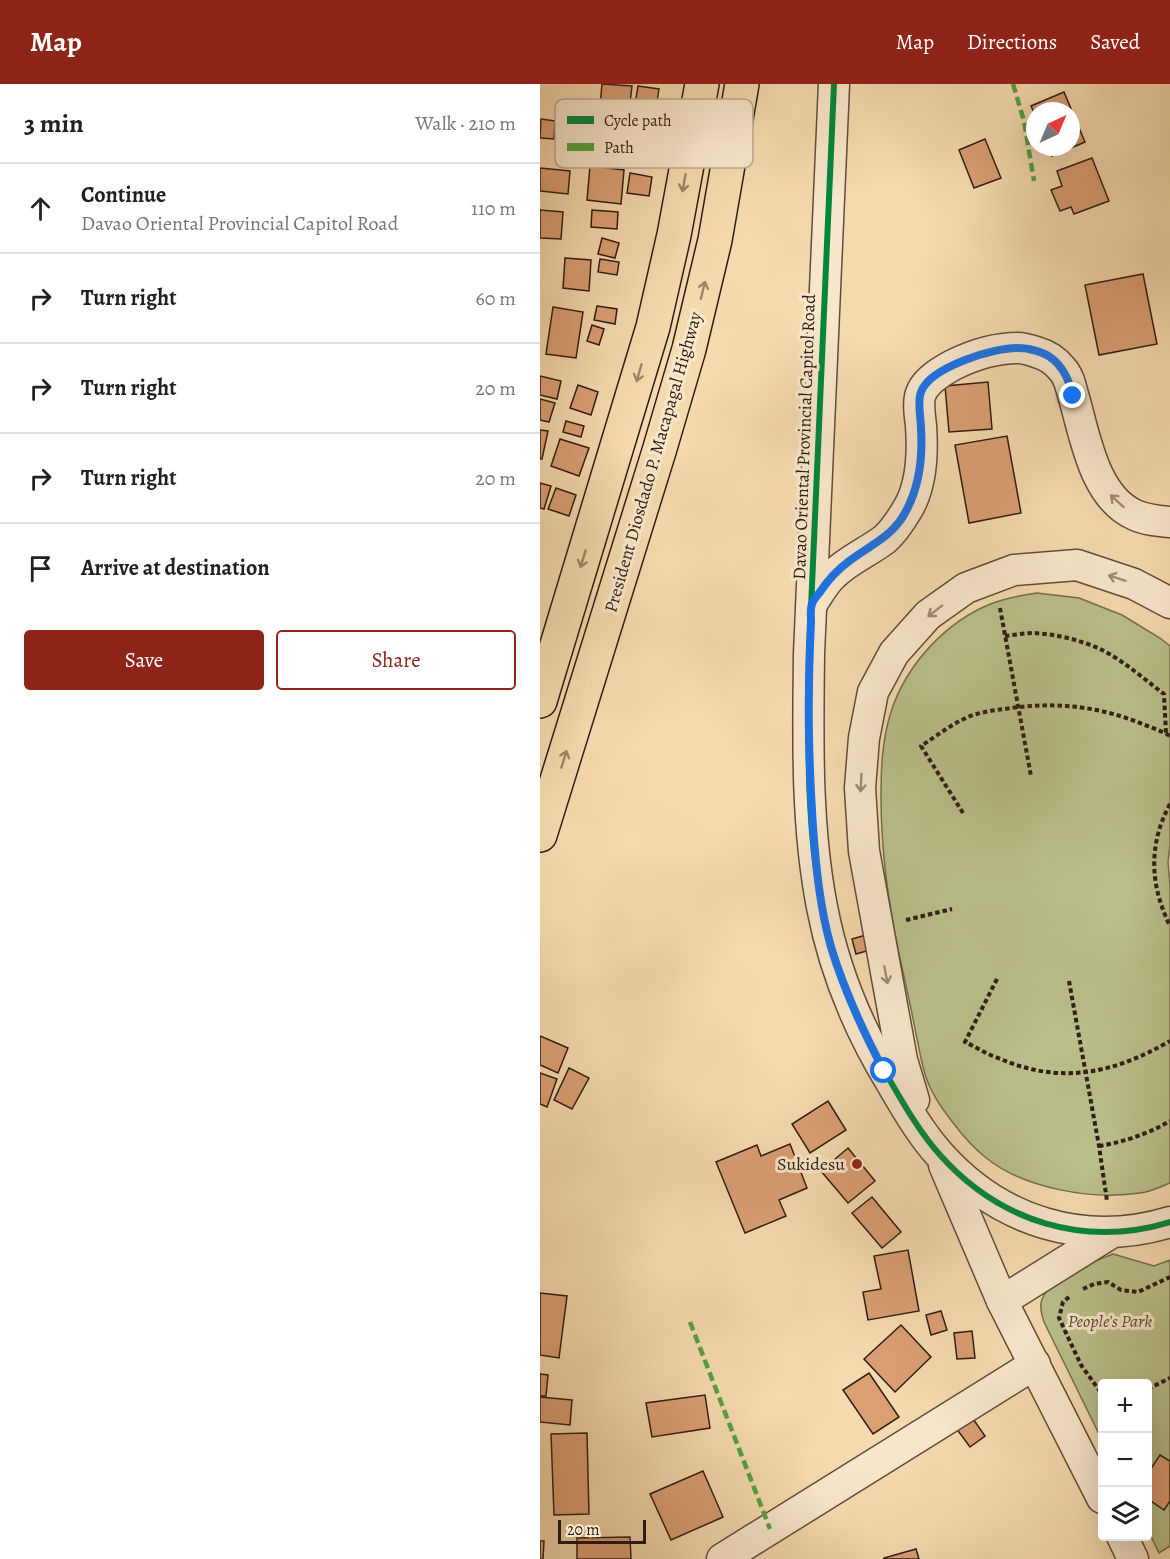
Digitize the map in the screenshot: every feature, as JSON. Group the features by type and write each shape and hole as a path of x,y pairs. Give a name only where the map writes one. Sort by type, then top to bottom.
{"main road":[{"name":"President Diosdado P. Macapagal Highway","path":"699,99 702,84"},
{"name":"President Diosdado P. Macapagal Highway","path":"739,99 742,84"},
{"name":"President Diosdado P. Macapagal Highway","path":"540,701 653,327 686,168"},
{"name":"President Diosdado P. Macapagal Highway","path":"540,835 547,788 653,471 689,349 715,240 727,168"}],"street":[{"name":"Davao Oriental Provincial Capitol Road","path":"834,84 809,708 810,787 816,872 839,972 871,1047 907,1109 939,1154 967,1181 1016,1213 1035,1221 1073,1230 1111,1233 1147,1229 1170,1222"},
{"path":"812,604 830,576 885,538 909,507 920,469 921,392 927,383 951,366 984,353 1021,348 1049,356 1064,370 1091,457 1105,489 1134,515 1170,522"},
{"path":"1098,1490 1002,1301 910,1090 902,1060 864,851 860,788 864,738 873,692 894,653 928,615 966,588 1014,570 1077,565 1134,584 1170,603"},
{"path":"1002,1301 1111,1233"},
{"path":"723,1559 1035,1364"},
{"path":"1124,1541 1133,1559"}],"path":[{"path":"994,578 1031,776"},
{"path":"963,813 921,746 973,715 1040,704 1084,707 1136,721 1168,735 1164,694 1102,650 1055,635 1032,633 1005,636"},
{"path":"1170,804 1158,833 1154,872 1161,906 1170,926"},
{"path":"877,926 952,909"},
{"path":"997,979 965,1042 998,1058 1044,1071 1086,1073 1125,1063 1170,1041"},
{"path":"1069,981 1099,1146 1111,1233"},
{"path":"1099,1146 1134,1138 1170,1121"},
{"path":"1098,1389 1081,1365 1059,1318 1063,1302 1075,1292 1094,1284 1108,1282 1121,1290 1138,1292 1170,1277"},
{"path":"1152,1387 1170,1378"}],"green space":[{"path":"1037,593 1079,598 1122,615 1170,646 1170,845 1168,862 1170,884 1170,1183 1144,1192 1101,1195 1059,1190 1019,1177 1001,1168 969,1142 941,1106 927,1081 892,915 882,837 881,776 886,733 898,695 917,662 944,633 959,621 993,603"},
{"name":"People's Park","path":"1113,1254 1154,1266 1170,1260 1170,1546 1159,1553 1152,1538 1152,1379 1098,1379 1098,1432 1044,1322 1041,1303 1045,1294 1060,1279"}],"building":[{"path":"602,84 632,86 630,99 601,99"},
{"path":"638,86 659,89 657,99 636,99"},
{"path":"1064,92 1068,102 1040,102"},
{"path":"541,119 555,121 554,139 540,138"},
{"path":"1080,130 1085,142 1080,144"},
{"path":"985,139 1001,178 974,188 959,150"},
{"path":"1092,158 1109,201 1074,214 1071,207 1060,211 1051,190 1062,186 1057,171"},
{"path":"540,168 570,171 568,194 540,191"},
{"path":"590,168 624,170 621,204 587,200"},
{"path":"630,173 652,177 649,196 627,193"},
{"path":"540,210 563,212 561,239 540,238"},
{"path":"592,210 618,212 617,229 591,227"},
{"path":"602,238 619,243 615,258 598,254"},
{"path":"565,258 591,260 589,291 563,288"},
{"path":"600,259 619,262 617,275 598,272"},
{"path":"1143,274 1157,344 1099,355 1085,285"},
{"path":"597,306 617,309 615,324 594,320"},
{"path":"553,307 583,312 576,358 546,354"},
{"path":"592,325 604,329 599,345 587,341"},
{"path":"540,376 561,381 557,399 540,395"},
{"path":"988,382 992,429 949,432 945,386"},
{"path":"578,385 598,392 591,415 570,408"},
{"path":"540,399 555,403 549,422 540,420"},
{"path":"566,421 584,426 581,437 563,432"},
{"path":"540,430 548,431 542,459 540,459"},
{"path":"1007,436 1021,513 969,523 955,445"},
{"path":"560,439 589,448 579,476 551,466"},
{"path":"540,483 551,486 544,509 540,508"},
{"path":"556,488 576,495 569,516 548,509"},
{"path":"866,935 870,950 856,954 852,939"},
{"path":"540,1036 568,1048 558,1073 540,1065"},
{"path":"569,1068 589,1078 572,1109 554,1100"},
{"path":"540,1073 557,1079 547,1107 540,1104"},
{"path":"828,1101 846,1130 810,1153 792,1124"},
{"path":"790,1144 807,1188 779,1200 786,1216 745,1233 716,1162 757,1145 761,1156"},
{"path":"848,1148 875,1181 848,1203 821,1171"},
{"path":"872,1197 901,1232 882,1248 852,1213"},
{"path":"908,1250 919,1311 868,1320 863,1292 881,1289 874,1256"},
{"path":"540,1293 567,1296 559,1358 540,1355"},
{"path":"941,1311 947,1330 931,1335 926,1315"},
{"path":"901,1325 931,1357 895,1392 864,1359"},
{"path":"972,1331 975,1358 957,1359 954,1333"},
{"path":"869,1373 899,1417 873,1434 843,1390"},
{"path":"540,1374 548,1375 546,1396 540,1396"},
{"path":"705,1395 710,1428 652,1437 646,1403"},
{"path":"540,1397 572,1400 570,1425 540,1422"},
{"path":"969,1413 985,1436 970,1447 953,1424"},
{"path":"587,1433 589,1514 554,1515 551,1434"},
{"path":"1160,1455 1170,1461 1170,1501 1164,1510 1152,1502 1152,1467"},
{"path":"703,1471 723,1517 671,1540 650,1494"},
{"path":"630,1537 631,1559 577,1559 577,1538"},
{"path":"540,1541 544,1541 543,1559 540,1559"},
{"path":"916,1549 919,1559 884,1559 884,1558"}],"marked path":[{"path":"1013,84 1024,121 1034,181"},
{"path":"690,1322 770,1529"}],"cycle path":[{"path":"834,84 808,717 813,845 822,907 833,954 849,999 869,1042 908,1111 940,1155 964,1178 989,1197 1016,1212 1045,1223 1075,1230 1106,1232 1138,1229 1170,1222"}],"place":[{"name":"Sukidesu","path":"857,1164"}],"route":[{"path":"884,1071 859,1022 839,972 822,908 816,872 810,787 809,654 812,604 830,576 885,538 909,507 920,469 921,392 937,375 965,359 984,353 1021,348 1049,356 1064,370 1073,396"}]}
